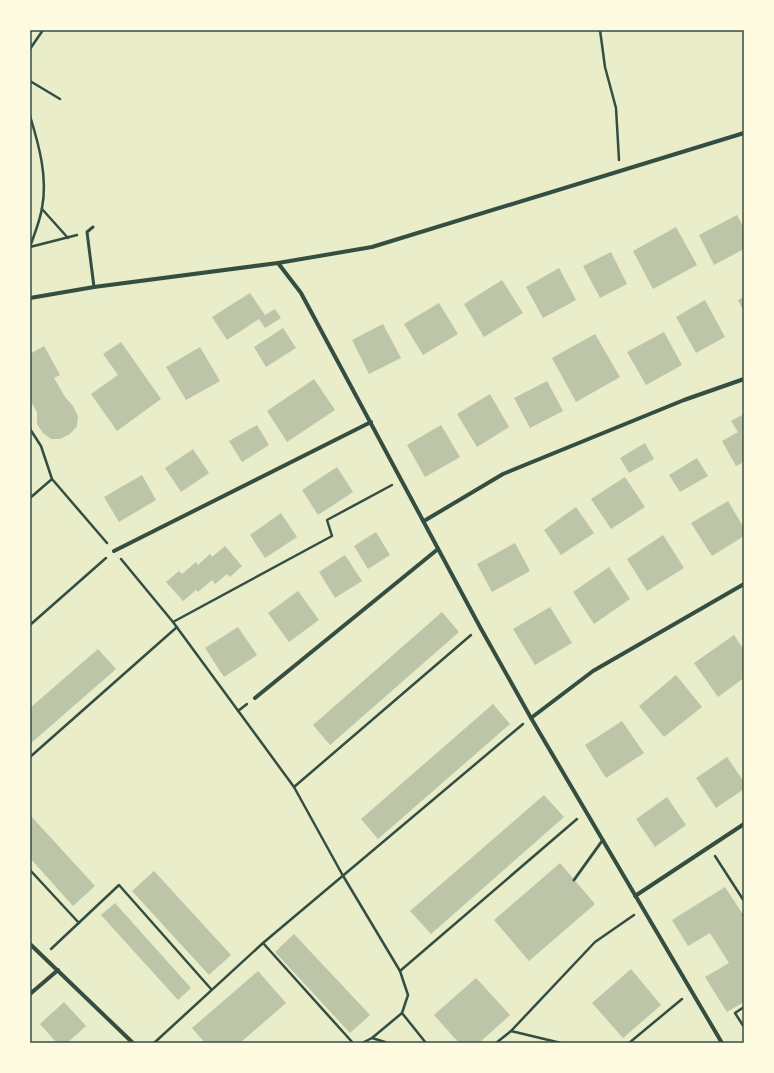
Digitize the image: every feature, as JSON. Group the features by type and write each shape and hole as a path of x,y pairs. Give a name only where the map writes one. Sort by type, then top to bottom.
{"street":[{"path":"30,298 94,287 278,263 372,247 744,133"},
{"path":"278,263 301,293 530,718 722,1043"},
{"path":"424,521 503,474 684,400 744,379"},
{"path":"114,551 371,422"},
{"path":"255,698 438,549"},
{"path":"530,718 593,671 744,584"},
{"path":"635,896 744,824"},
{"path":"30,944 133,1043"},
{"path":"30,994 58,970"}],"lane":[{"path":"93,228 87,232 94,287"},
{"path":"574,880 602,841"}],"path":[{"path":"30,48 43,30"},
{"path":"600,30 605,67 616,108 620,172"},
{"path":"30,81 60,99"},
{"path":"30,116 41,162 42,208 30,247"},
{"path":"42,208 68,238"},
{"path":"30,247 87,232"},
{"path":"30,429 42,446 52,479 174,622 294,787 342,874 400,971 408,995 402,1013 372,1038 362,1043"},
{"path":"30,498 52,479"},
{"path":"174,622 332,536 327,520 401,480"},
{"path":"30,625 114,551"},
{"path":"30,757 177,627"},
{"path":"294,787 480,627"},
{"path":"154,1043 263,942 342,874 530,718"},
{"path":"400,971 585,812"},
{"path":"709,847 744,901"},
{"path":"30,870 79,923"},
{"path":"43,956 119,885 211,989"},
{"path":"496,1043 511,1031 595,942 643,908"},
{"path":"263,942 353,1043"},
{"path":"629,1043 691,991"},
{"path":"744,1007 735,1013 744,1027"},
{"path":"402,1013 426,1043"},
{"path":"511,1031 561,1043"},
{"path":"372,1038 388,1043"}],"building":[{"path":"737,215 744,228 744,249 714,265 699,235"},
{"path":"676,227 697,265 653,289 633,251"},
{"path":"611,252 627,284 600,298 583,266"},
{"path":"559,268 576,300 543,318 526,287"},
{"path":"502,280 523,313 484,337 464,304"},
{"path":"250,293 265,315 275,309 281,318 265,328 259,319 227,340 212,317"},
{"path":"744,297 744,312 738,300"},
{"path":"705,300 725,337 696,353 676,317"},
{"path":"439,303 458,334 423,355 404,324"},
{"path":"383,324 401,358 369,374 352,340"},
{"path":"283,328 296,348 266,367 254,347"},
{"path":"664,332 682,365 646,385 627,352"},
{"path":"595,334 620,377 576,402 552,358"},
{"path":"121,342 161,399 117,431 91,394 118,375 103,354"},
{"path":"44,346 60,375 54,378 78,416 77,426 70,434 60,439 51,439 43,433 37,424 37,412 30,400 30,354"},
{"path":"200,347 220,381 186,400 166,367"},
{"path":"314,379 335,410 287,442 267,411"},
{"path":"547,381 563,411 530,428 514,398"},
{"path":"490,394 509,427 477,447 457,414"},
{"path":"744,414 744,462 736,466 722,441 738,432 731,421"},
{"path":"257,425 269,445 242,462 229,441"},
{"path":"441,425 460,457 425,477 407,445"},
{"path":"645,443 654,459 629,473 620,458"},
{"path":"193,449 209,473 181,492 165,468"},
{"path":"697,458 708,476 680,492 669,475"},
{"path":"337,467 353,492 318,515 302,490"},
{"path":"142,475 156,500 119,522 104,497"},
{"path":"625,477 645,507 611,529 591,499"},
{"path":"728,501 744,528 744,536 712,556 691,523"},
{"path":"576,507 594,533 561,555 544,530"},
{"path":"281,513 297,537 265,558 250,535"},
{"path":"376,532 390,555 368,569 354,546"},
{"path":"663,535 684,568 647,591 627,559"},
{"path":"515,543 530,571 492,592 477,564"},
{"path":"225,546 242,566 230,577 227,574 215,584 212,580 198,592 196,590 183,601 166,582 179,571 182,574 196,562 198,565 210,554 212,557"},
{"path":"345,555 362,581 335,598 319,572"},
{"path":"609,567 630,599 594,624 573,592"},
{"path":"298,591 319,620 289,642 268,613"},
{"path":"550,607 572,643 535,665 513,629"},
{"path":"442,612 459,632 330,745 313,725"},
{"path":"238,627 257,655 224,677 205,648"},
{"path":"734,635 744,650 744,678 718,697 694,663"},
{"path":"98,649 116,669 30,744 30,708"},
{"path":"676,675 702,707 664,737 639,706"},
{"path":"493,704 510,724 378,839 361,819"},
{"path":"622,721 644,753 606,778 585,745"},
{"path":"727,757 744,782 744,789 716,808 696,778"},
{"path":"544,795 564,817 431,934 410,911"},
{"path":"667,797 686,825 655,847 636,819"},
{"path":"30,815 95,886 73,906 30,858"},
{"path":"560,863 595,904 529,961 494,920"},
{"path":"154,871 231,955 209,975 132,891"},
{"path":"725,887 744,916 744,1002 727,1012 705,977 729,963 710,933 688,946 672,920"},
{"path":"115,903 191,988 178,1000 101,915"},
{"path":"294,934 370,1015 350,1033 275,952"},
{"path":"631,969 661,1005 623,1038 592,1003"},
{"path":"258,971 286,1003 240,1043 205,1043 192,1028"},
{"path":"476,978 510,1015 479,1043 459,1043 434,1015"},
{"path":"64,1002 86,1026 67,1043 57,1043 40,1024"}]}
